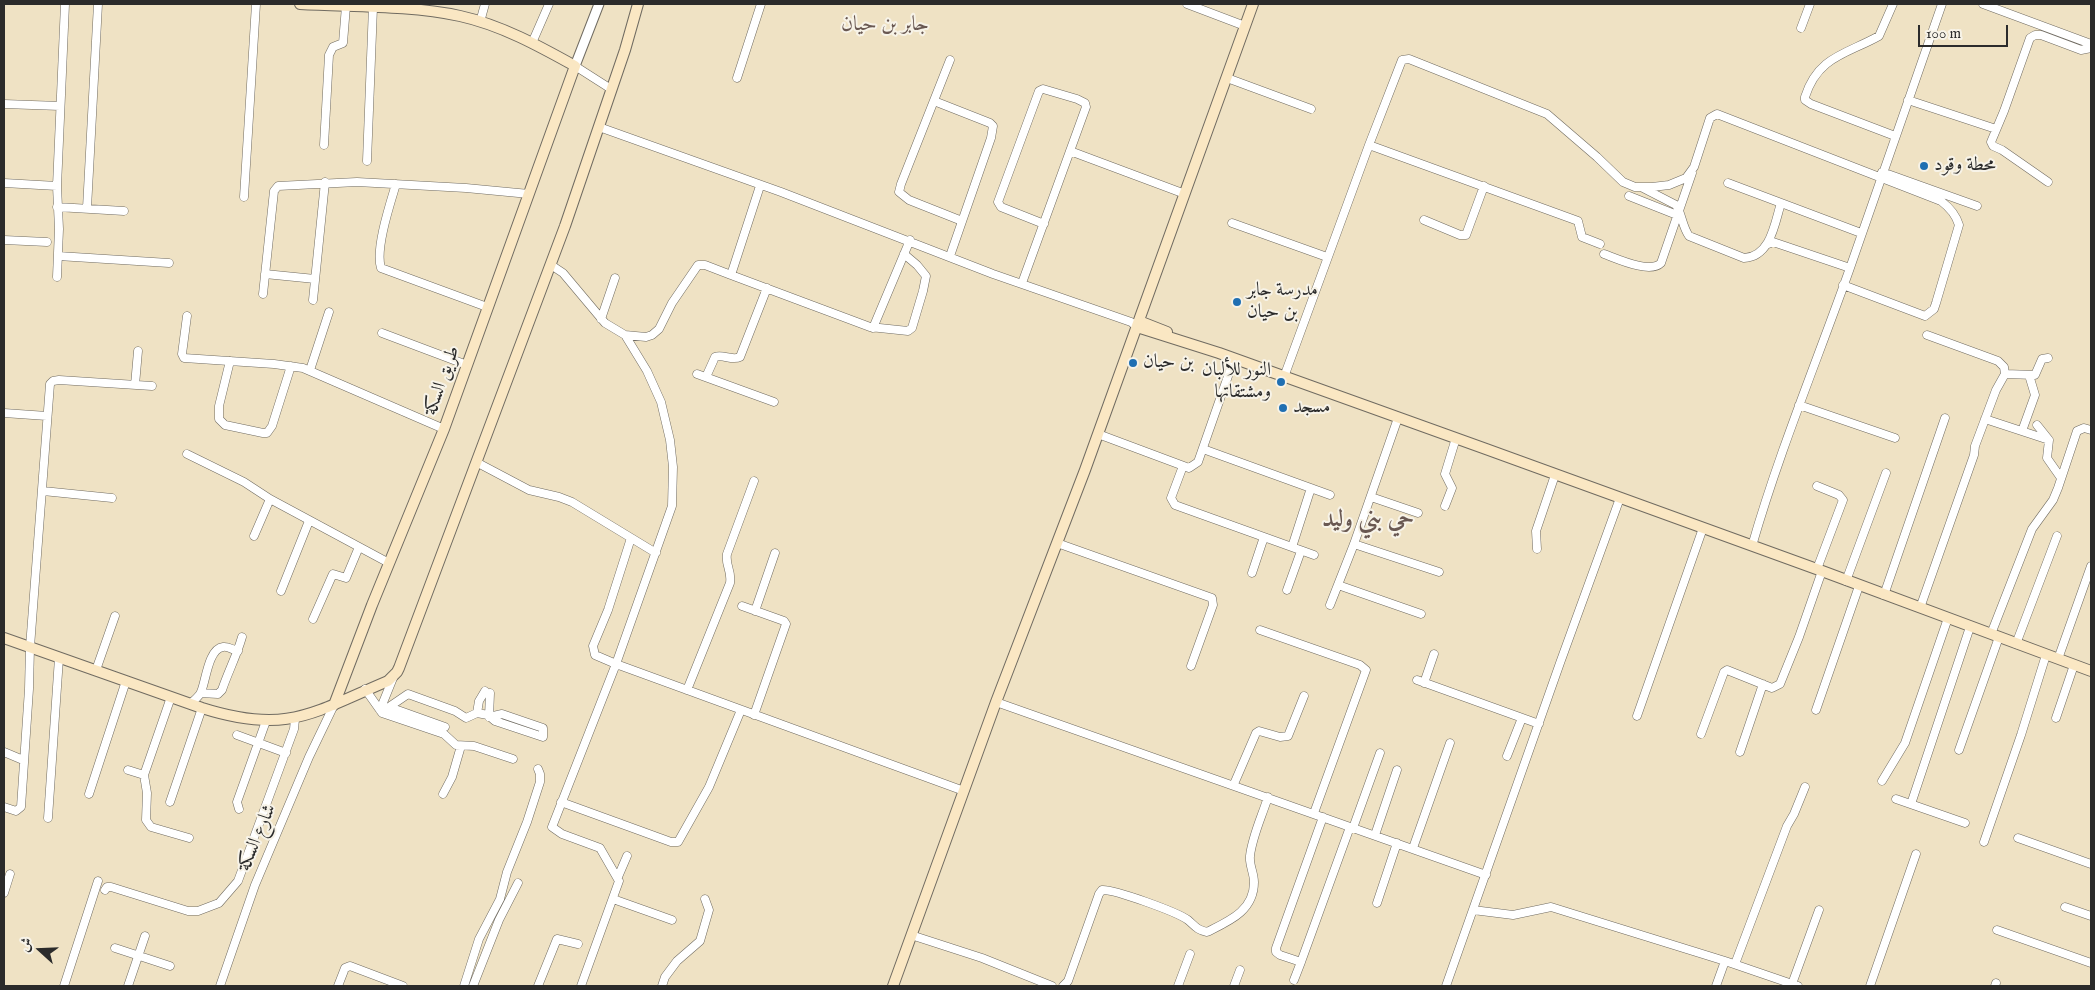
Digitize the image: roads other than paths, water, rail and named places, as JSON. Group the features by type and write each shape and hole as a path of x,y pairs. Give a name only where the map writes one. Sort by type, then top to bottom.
{"main road":[{"path":"300,4 349,5 444,13 480,22 532,43 575,66"},
{"path":"4,638 202,708 239,718 266,721 295,719 334,705 365,689 388,681 394,676 399,668 550,265 612,89 638,4"},
{"path":"893,986 996,702 1098,434 1137,321 1253,4"},
{"name":"طريق السكة","path":"334,705 389,563 444,430 575,66"},
{"path":"1137,321 1190,343 1819,570 2091,671"},
{"path":"1137,321 1155,330"},
{"path":"1132,340 1155,330"}],"street":[{"path":"57,277 57,186 65,4"},
{"path":"87,208 98,4"},
{"path":"244,197 256,4"},
{"path":"480,22 485,4"},
{"path":"532,43 549,4"},
{"path":"599,4 575,66 612,89"},
{"path":"737,78 761,4"},
{"path":"1187,4 1245,26"},
{"path":"1801,28 1810,4"},
{"path":"1893,4 1879,36 1833,58 1812,81 1805,100 1895,136"},
{"path":"1752,546 1799,405 1850,268 1881,174 1942,4"},
{"path":"1983,4 2091,44"},
{"path":"324,145 330,54 333,47 342,44 344,40 349,5"},
{"path":"367,162 373,7"},
{"path":"2048,182 1991,144 2030,38 2035,35 2041,35 2081,50 2091,48"},
{"path":"1284,377 1327,257 1402,60 1409,59 1547,114 1623,182 1642,187 1671,202 1678,212 1684,229 1695,240 1744,258 1760,251 1773,242 1850,268"},
{"path":"950,60 901,184 900,192 901,195 909,200 962,221"},
{"path":"1227,78 1311,109"},
{"path":"1022,283 1044,224 1085,110 1085,103 1077,99 1041,89 998,202 1001,207 1044,224"},
{"path":"1908,100 1996,129"},
{"path":"934,101 990,123 993,126 991,138 950,256"},
{"path":"4,104 60,106"},
{"path":"1604,254 1650,268 1658,266 1710,118 1717,114 1881,174 1976,206"},
{"path":"599,127 910,240 1022,283 1137,321"},
{"path":"1369,145 1578,221 1582,237 1600,244"},
{"path":"1070,151 1185,194"},
{"path":"1642,187 1660,186 1680,181 1686,178 1694,167"},
{"path":"1843,286 1925,316 1934,308 1936,303 1959,223 1950,209 1941,201 1881,174"},
{"path":"263,294 274,189 280,185 325,182 396,184 530,194"},
{"path":"313,300 325,182"},
{"path":"1728,183 1861,233"},
{"path":"4,184 57,186"},
{"path":"396,184 381,248 379,263 381,268 487,307"},
{"path":"731,275 760,186"},
{"path":"1424,220 1460,235 1466,235 1484,186"},
{"path":"1630,196 1678,212"},
{"path":"1768,244 1781,203"},
{"path":"57,207 124,211"},
{"path":"1232,223 1327,257"},
{"path":"4,240 47,242"},
{"path":"873,328 910,240"},
{"path":"550,265 563,273 573,283 600,319 625,335 646,338 652,336 659,329 672,303 698,265 705,264 873,328 908,331 912,328 926,276 904,254"},
{"path":"58,256 169,263"},
{"path":"265,274 315,279"},
{"path":"600,319 615,278"},
{"path":"706,377 712,360 715,357 740,357 767,288"},
{"path":"310,370 329,312"},
{"path":"187,316 182,356 187,359 291,366 310,370 444,430"},
{"path":"382,333 467,366"},
{"path":"1920,608 1985,419 1996,390 2005,374 2004,366 1998,361 1927,334"},
{"path":"581,986 619,883 618,878 600,848 562,834 552,827 616,664 672,506 673,467 670,440 661,402 647,371 625,335"},
{"path":"135,385 138,351"},
{"path":"2005,374 2035,374 2042,359 2048,358"},
{"path":"1098,434 1189,468 1198,462 1234,359"},
{"path":"230,361 219,406 218,419 225,425 263,433 267,433 272,426 291,366"},
{"path":"697,374 774,402"},
{"path":"2022,431 2035,395 2028,375"},
{"path":"4,807 16,811 20,807 49,390 53,381 152,386"},
{"path":"1799,405 1895,438"},
{"path":"4,413 47,416"},
{"path":"1330,605 1371,498 1398,418"},
{"path":"1884,595 1945,418"},
{"path":"1985,419 2048,440"},
{"path":"2038,425 2048,440 2047,458 2061,478"},
{"path":"1959,750 1995,636 2032,530 2053,500 2077,430 2084,428 2091,430"},
{"path":"1445,506 1452,488 1445,474 1456,438"},
{"path":"1203,449 1330,495"},
{"path":"187,454 244,482 270,500 389,563"},
{"path":"476,462 529,490 572,502 656,553"},
{"path":"1183,466 1171,498 1175,505 1314,555"},
{"path":"1846,581 1886,473"},
{"path":"1537,549 1536,531 1555,475"},
{"path":"687,690 730,583 731,573 726,563 727,554 754,481"},
{"path":"1701,734 1726,670 1772,688 1776,687 1784,677 1843,500 1839,495 1817,486"},
{"path":"1292,547 1311,488"},
{"path":"43,491 112,498"},
{"path":"1371,498 1418,513"},
{"path":"1446,986 1620,498"},
{"path":"254,536 270,500"},
{"path":"281,591 310,521"},
{"path":"1637,716 1703,528"},
{"path":"2016,644 2057,536"},
{"path":"1252,573 1264,537"},
{"path":"632,538 608,610 593,646 595,655 964,791"},
{"path":"1057,543 1212,598 1214,605 1191,666"},
{"path":"1354,544 1439,572"},
{"path":"313,618 333,574 346,578 359,547"},
{"path":"1287,590 1301,550"},
{"path":"755,611 775,552"},
{"path":"2058,659 2091,566"},
{"path":"1338,585 1421,614"},
{"path":"1816,710 1859,586"},
{"path":"742,606 784,620 786,624 754,715"},
{"path":"96,670 115,616"},
{"path":"1882,781 1905,743 1948,618"},
{"path":"1911,804 1970,627"},
{"path":"1260,630 1360,665 1366,670 1314,813"},
{"path":"201,693 218,694 238,652 242,637"},
{"path":"190,704 201,693 210,661 218,649 222,647 229,648 238,652"},
{"path":"1434,654 1421,681 1539,724"},
{"path":"1984,842 2046,655"},
{"path":"48,818 59,658"},
{"path":"2056,718 2074,665"},
{"path":"380,710 394,676"},
{"path":"90,794 126,681"},
{"path":"1740,752 1762,684"},
{"path":"365,689 382,713 444,734 452,742 461,746 474,746 513,760"},
{"path":"477,712 479,701 488,692 490,717"},
{"path":"380,710 389,707 408,694 455,711 466,718 477,712 495,721 543,737 543,728 502,714 490,717"},
{"path":"1234,784 1256,733 1259,731 1280,737 1288,736 1304,696"},
{"path":"171,697 144,775 148,793 146,820 148,825 189,838"},
{"path":"996,702 1486,874"},
{"name":"شارع السكة","path":"220,986 256,886 309,757 334,705"},
{"path":"389,707 445,727"},
{"path":"170,802 202,708"},
{"path":"561,802 671,842 678,842 709,787 741,710"},
{"path":"1508,756 1522,718"},
{"path":"104,890 107,887 111,887 188,912 198,911 218,904 238,881 294,730 295,719"},
{"path":"239,809 237,802 266,721"},
{"path":"525,731 531,724"},
{"path":"237,735 286,752"},
{"path":"1413,848 1450,743"},
{"path":"443,794 452,777 461,746"},
{"path":"4,752 23,760"},
{"path":"1294,980 1380,753"},
{"path":"473,986 538,787 540,774 538,768"},
{"path":"128,770 144,775"},
{"path":"1374,835 1397,770"},
{"path":"1735,964 1787,826 1805,787"},
{"path":"1063,986 1068,981 1102,890 1110,890 1154,905 1188,920 1194,927 1207,932 1244,911 1249,904 1254,882 1249,863 1250,850 1268,797"},
{"path":"1896,799 1965,823"},
{"path":"1302,962 1277,954 1276,948 1323,817"},
{"path":"2018,838 2091,864"},
{"path":"1377,902 1397,843"},
{"path":"1870,986 1916,854"},
{"path":"618,878 627,856"},
{"path":"4,893 10,874"},
{"path":"64,986 98,881"},
{"path":"464,986 479,939 518,883"},
{"path":"613,899 672,920"},
{"path":"662,986 665,977 676,961 700,941 709,910 704,899"},
{"path":"1473,910 1513,915 1551,907 1735,964 1779,983 1795,985 1819,910"},
{"path":"2066,907 2091,916"},
{"path":"1997,930 2091,963"},
{"path":"911,934 982,958 1052,986"},
{"path":"128,986 146,936"},
{"path":"538,986 557,939 578,944"},
{"path":"477,947 486,951"},
{"path":"115,948 170,966"},
{"path":"1178,986 1190,954"},
{"path":"1716,986 1725,961"},
{"path":"338,986 345,968 350,966 402,986"},
{"path":"1234,986 1240,970"}],"place":[{"name":"محطة وقود","path":"1924,166"},
{"name":"مدرسة جابر بن حيان","path":"1237,302"},
{"name":"بن حيان","path":"1133,363"},
{"name":"النور للألبان ومشتقاتها","path":"1281,382"},
{"name":"مسجد","path":"1283,408"}],"district":[{"name":"جابر بن حيان","path":"885,26"},
{"name":"حي بني وليد","path":"1368,521"}]}
